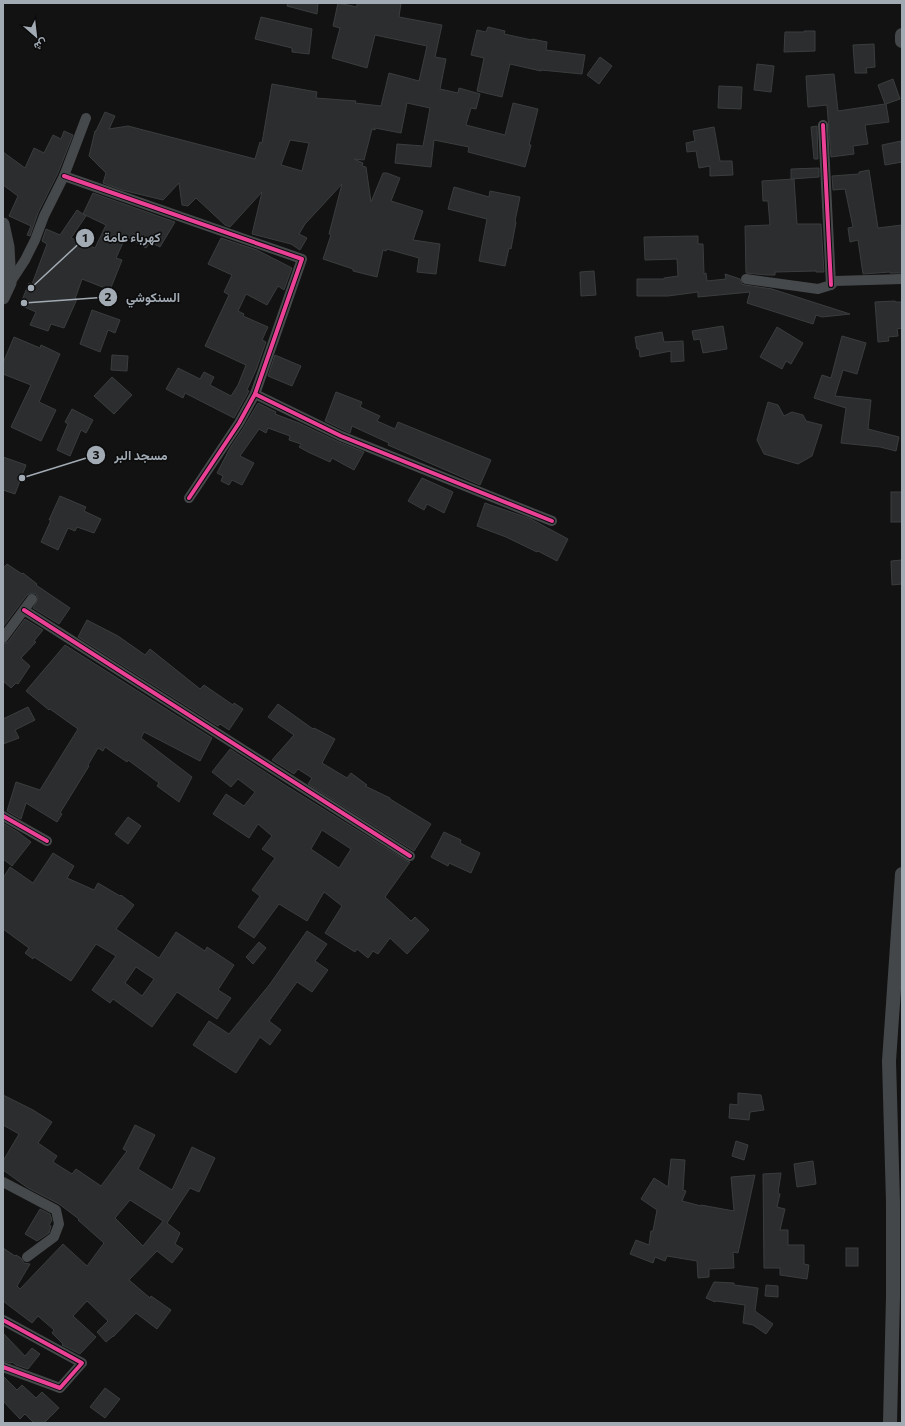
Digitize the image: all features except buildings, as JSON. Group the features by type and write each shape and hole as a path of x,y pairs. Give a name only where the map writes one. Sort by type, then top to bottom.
{"main road":[{"path":"902,36 902,41"},
{"path":"890,1423 898,1298 893,1202 889,1061 902,874"}],"street":[{"path":"3,298 35,240 44,216 64,176 86,118"},
{"path":"823,125 831,285"},
{"path":"64,176 302,259 255,394 239,423 188,498"},
{"path":"3,224 8,247 10,283"},
{"path":"746,279 818,289 831,285 835,281 902,279"},
{"path":"255,394 341,436 552,521"},
{"path":"5,632 32,599"},
{"path":"24,610 410,856"},
{"path":"3,816 47,841"},
{"path":"3,1182 56,1210 59,1224 54,1237 27,1257"},
{"path":"3,1320 82,1363 60,1388 3,1368"}],"cycle path":[{"path":"823,125 831,285"},
{"path":"64,176 302,259 255,394 239,423 189,498"},
{"path":"255,394 341,436 552,521"},
{"path":"24,610 410,856"},
{"path":"3,816 47,841"},
{"path":"3,1320 82,1363 60,1388 3,1367"}],"place":[{"name":"كهرباء عامة","path":"31,288"},
{"name":"السنكوشي","path":"24,303"},
{"name":"مسجد البر","path":"22,478"}]}
